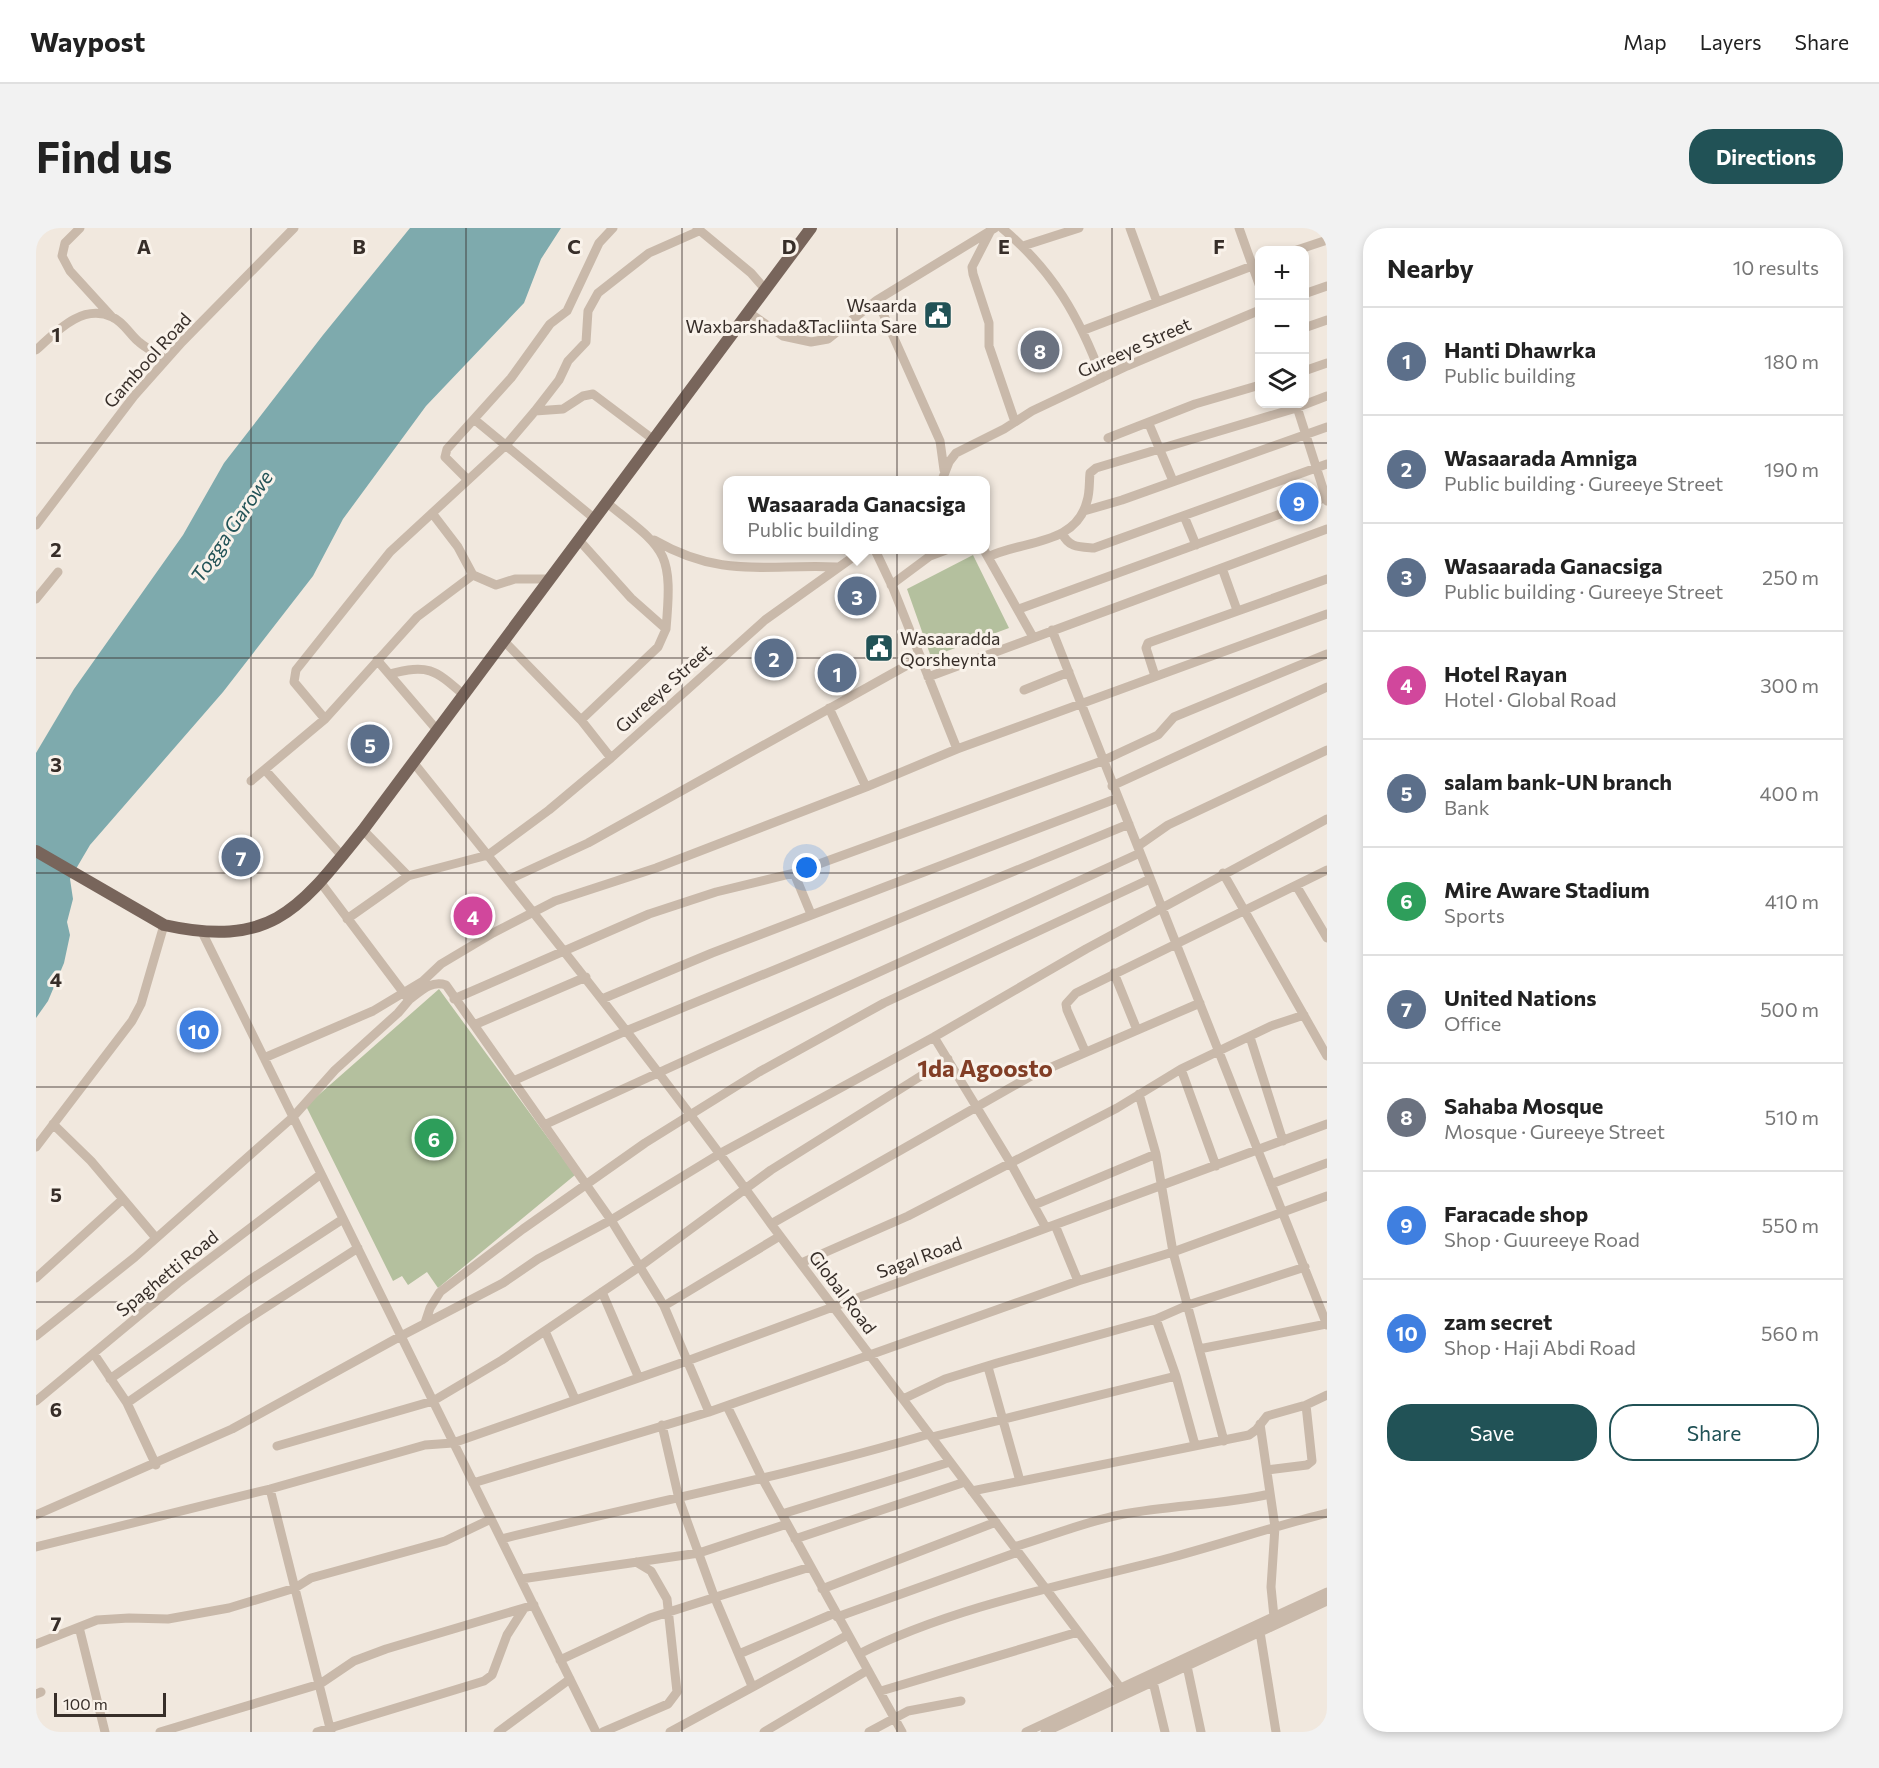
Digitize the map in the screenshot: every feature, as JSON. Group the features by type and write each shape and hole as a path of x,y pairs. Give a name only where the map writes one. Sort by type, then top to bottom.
{"main road":[{"path":"36,851 164,925 202,932 221,932 262,925 296,907 321,884 363,830 809,229"}],"street":[{"path":"80,228 65,243 62,256 70,271 112,317 140,343 166,360"},
{"name":"Gambool Road","path":"36,525 127,404 166,360 294,228"},
{"path":"468,480 445,457 445,453 520,366 550,324 567,311 599,243 613,228"},
{"path":"1002,228 1023,246 1066,300 1084,330 1102,378"},
{"path":"1023,246 1079,228"},
{"path":"1130,228 1157,302"},
{"path":"1239,228 1255,263"},
{"path":"748,312 783,336 811,342 828,339 877,300 993,229"},
{"path":"993,229 972,267 989,323 989,346 1014,423"},
{"path":"325,718 294,682 296,670 390,552 506,445 535,411 559,380 568,361 586,342 588,311 598,292 649,253 698,230 751,273 765,289"},
{"path":"1309,246 1327,240"},
{"path":"1084,330 1255,265"},
{"path":"1309,293 1327,286"},
{"path":"877,300 940,441 944,476"},
{"name":"Gureeye Street","path":"945,476 949,462 956,453 1102,378 1255,312"},
{"path":"36,350 66,324 84,315 98,314 112,317"},
{"path":"1309,327 1327,320"},
{"path":"1309,370 1327,363"},
{"path":"1108,438 1149,424 1195,404 1255,386"},
{"path":"535,411 563,409 583,396 593,394 654,440"},
{"path":"1309,401 1327,396"},
{"path":"990,552 1024,546 1072,528 1084,511 1090,473 1096,468 1288,408"},
{"path":"1019,609 1327,499 1298,408"},
{"path":"475,420 595,519"},
{"path":"1149,424 1173,481"},
{"path":"1084,511 1327,427"},
{"path":"1062,533 1066,542 1075,547 1094,548 1327,464"},
{"path":"607,503 654,540 704,564 727,567 837,567"},
{"path":"432,513 458,547 473,575 496,585 515,579 550,579"},
{"path":"1184,516 1196,545"},
{"path":"928,677 1327,529"},
{"path":"578,540 631,598 666,629"},
{"path":"580,720 658,647 666,629 668,572 654,540"},
{"name":"Gureeye Street","path":"488,855 549,810 611,758 765,620 856,554"},
{"path":"877,554 957,749"},
{"path":"891,585 935,554"},
{"path":"987,554 1033,637"},
{"path":"1222,568 1236,610"},
{"path":"36,598 58,572"},
{"path":"250,781 325,718 417,617 473,575"},
{"path":"1155,676 1146,648 1148,643 1327,579"},
{"path":"36,1336 156,1238 293,1117 335,1070 398,1013 406,997 441,964 533,911 866,787 957,749 1327,614"},
{"path":"1052,630 1102,761 1177,943 1256,1151 1284,1212 1305,1267 1323,1302 1327,1325 1199,1349"},
{"path":"504,641 580,720 611,758"},
{"path":"454,999 649,914 716,892 794,873 1102,761 1158,735 1174,717 1327,654"},
{"path":"507,880 588,843 920,658"},
{"path":"377,660 437,730"},
{"path":"389,674 426,668 437,672 464,695"},
{"path":"1024,690 1069,672"},
{"path":"1112,786 1327,687"},
{"path":"829,708 866,787"},
{"path":"544,1125 1139,850 1168,825 1327,750"},
{"name":"Global Road","path":"413,762 566,951 721,1153 771,1224 1123,1691"},
{"path":"265,770 342,856"},
{"path":"602,999 658,974 812,914 1118,798"},
{"path":"36,1515 156,1465 232,1430 401,1336 503,1283 538,1259 611,1220 721,1153 934,1037 1161,907 1327,819"},
{"path":"513,1081 626,1031 1129,824"},
{"path":"363,830 408,876"},
{"path":"347,919 408,876 488,855"},
{"path":"1085,1051 1066,1004 1076,993 1297,887 1327,870"},
{"path":"794,873 812,914"},
{"path":"1223,873 1327,1056"},
{"path":"425,1323 430,1308 440,1292 585,1183 759,1072 884,1003 1150,879"},
{"path":"321,884 406,997"},
{"path":"1297,887 1327,938"},
{"path":"36,1148 132,1021 141,1004 164,925"},
{"path":"202,932 596,1732"},
{"path":"1114,973 1137,1030"},
{"path":"474,1025 586,977"},
{"path":"264,1058 438,982 446,985 611,1220 664,1306 709,1412"},
{"path":"771,1224 976,1106 1085,1051 1200,1003"},
{"path":"801,1263 908,1216 1182,1069 1304,1015"},
{"path":"934,1037 1034,1205 1050,1226 1078,1281"},
{"path":"1250,1037 1283,1141"},
{"path":"277,1446 433,1401 502,1360 639,1267 771,1170 948,1059"},
{"path":"1182,1069 1216,1166"},
{"path":"1139,1094 1156,1154 1173,1252 1224,1441"},
{"path":"53,1124 85,1155 156,1238"},
{"name":"Sagal Road","path":"36,1548 270,1489 425,1445 453,1443 638,1376 687,1361 1327,1124"},
{"path":"1034,1205 1156,1154"},
{"path":"1271,1184 1327,1163"},
{"name":"Spaghetti Road","path":"36,1401 178,1283 321,1174"},
{"path":"473,1483 727,1406 1078,1281 1173,1252 1327,1196"},
{"path":"36,1278 123,1199"},
{"path":"110,1378 251,1279 343,1219"},
{"path":"664,1306 780,1236"},
{"path":"127,1403 261,1310 358,1248"},
{"path":"903,1400 945,1379 1156,1319 1188,1305 1305,1267"},
{"path":"602,1292 638,1376"},
{"path":"1156,1319 1176,1376 1196,1446"},
{"path":"545,1331 575,1399"},
{"path":"94,1354 127,1403 156,1465"},
{"path":"988,1367 1020,1481"},
{"path":"501,1539 679,1499 1176,1376"},
{"path":"972,1491 1249,1435 1266,1416 1306,1405 1327,1395"},
{"path":"1267,1470 1307,1465 1312,1461 1306,1405"},
{"path":"727,1406 762,1478 902,1732"},
{"path":"1260,1424 1275,1527 1271,1587 1274,1617"},
{"path":"662,1425 679,1499 714,1596 752,1686"},
{"path":"782,1514 950,1462"},
{"path":"795,1539 965,1482"},
{"path":"270,1489 331,1730"},
{"path":"739,1654 836,1615 1091,1521 1168,1507 1217,1505 1270,1494"},
{"path":"859,1654 934,1624 1045,1588 1174,1557 1327,1513"},
{"path":"36,1644 97,1620 190,1617 295,1588 311,1578 445,1541 491,1519"},
{"path":"822,1589 996,1522"},
{"path":"521,1579 699,1553 787,1524"},
{"path":"603,1732 668,1704 677,1692 669,1612 662,1586 651,1571 636,1562"},
{"path":"560,1660 650,1618 810,1567"},
{"path":"1050,1731 1123,1691 1327,1592"},
{"path":"1026,1732 1123,1691 1153,1682 1327,1601"},
{"path":"160,1732 320,1684 354,1661 371,1654 534,1605"},
{"path":"317,1732 331,1730 484,1681 492,1675 507,1635 522,1610"},
{"path":"79,1627 105,1732"},
{"path":"881,1691 1078,1632"},
{"path":"1260,1632 1276,1732"},
{"path":"670,1732 848,1635"},
{"path":"1187,1666 1201,1732"},
{"path":"764,1732 868,1670"},
{"path":"498,1732 570,1678"},
{"path":"1153,1682 1165,1732"},
{"path":"869,1732 895,1717 961,1701"}],"green space":[{"path":"973,555 1009,628 931,657 907,589"},
{"path":"439,989 575,1175 438,1288 427,1272 408,1285 402,1276 393,1281 306,1106"}],"water":[{"name":"Togga Garowe","path":"410,228 561,228 541,259 524,303 426,406 343,519 313,576 223,692 90,845 70,879 73,899 67,922 70,935 64,963 48,1001 36,1018 36,753 74,689 183,535 224,463 323,335"}],"place":[{"name":"Wsaarda Waxbarshada&Tacliinta Sare","path":"938,315"},
{"name":"Sahaba Mosque","path":"1040,350"},
{"name":"Faracade shop","path":"1299,502"},
{"name":"Wasaarada Ganacsiga","path":"857,596"},
{"name":"Wasaaradda Qorsheynta","path":"879,648"},
{"name":"Wasaarada Amniga","path":"774,658"},
{"name":"Hanti Dhawrka","path":"837,673"},
{"name":"salam bank-UN branch","path":"370,744"},
{"name":"United Nations","path":"241,857"},
{"name":"Hotel Rayan","path":"473,916"},
{"name":"zam secret","path":"199,1030"},
{"name":"Mire Aware Stadium","path":"434,1138"}],"district":[{"name":"1da Agoosto","path":"985,1067"}]}
